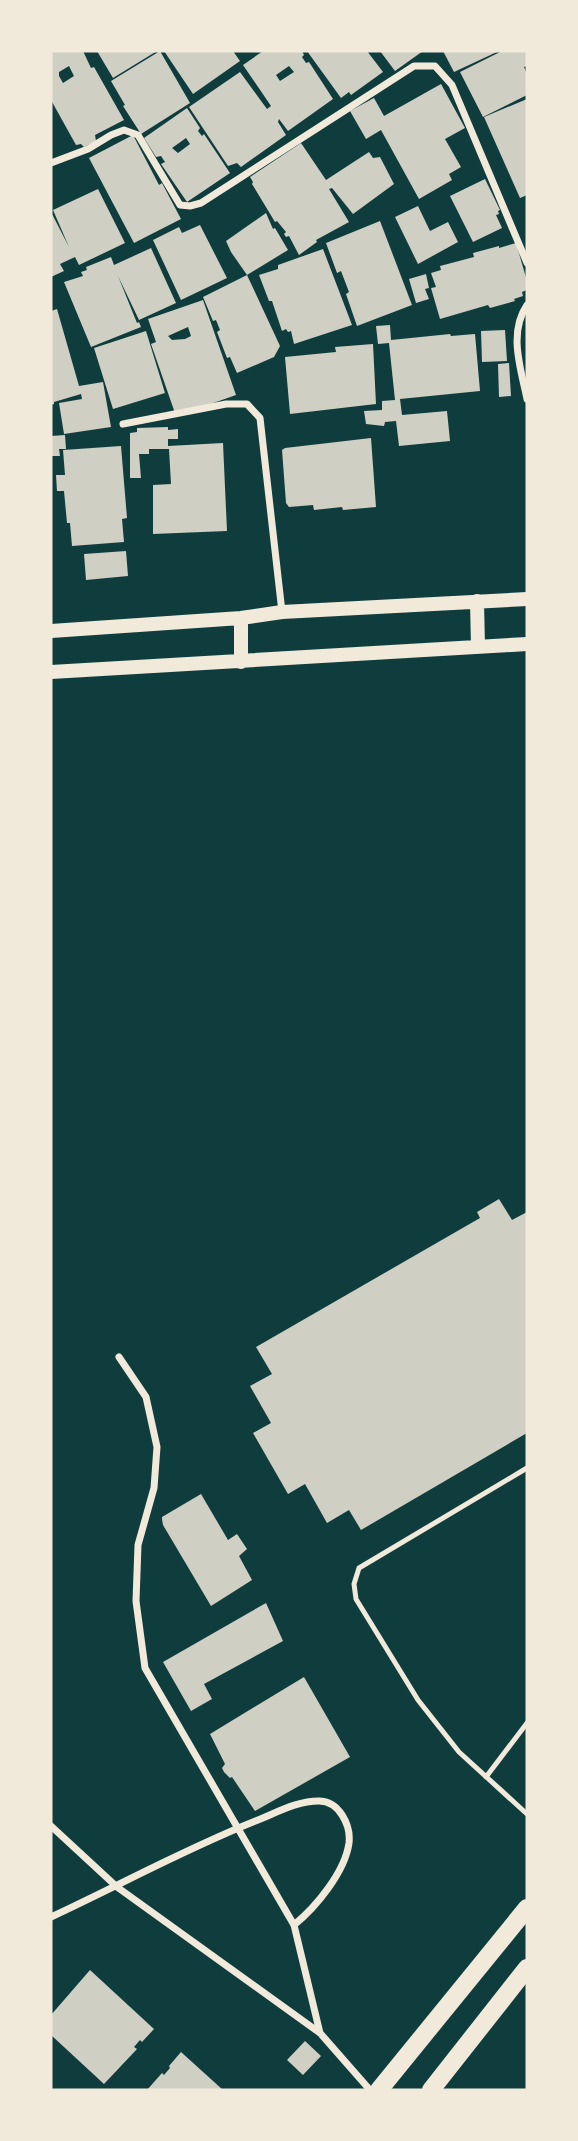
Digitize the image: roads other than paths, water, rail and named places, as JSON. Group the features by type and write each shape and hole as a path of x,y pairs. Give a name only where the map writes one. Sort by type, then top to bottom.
{"main road":[{"path":"51,631 241,618 282,612 527,599"},
{"path":"477,601 478,647"},
{"path":"241,618 241,662"},
{"path":"51,672 527,644"},
{"path":"379,2090 527,1908"},
{"path":"431,2090 527,1968"}],"street":[{"path":"51,163 88,149 124,130 138,135 180,205 190,206 201,203 414,66 435,66 452,85 527,263"},
{"path":"527,306 521,314 516,345 527,399"},
{"path":"123,424 226,404 247,404 260,418 282,612"},
{"path":"119,1357 146,1397 157,1447 154,1488 138,1545 136,1601 145,1668 294,1925 320,2033"},
{"path":"51,1917 237,1828 308,1802 322,1801 333,1805 342,1814 350,1830 349,1847 340,1868 312,1910 294,1925"},
{"path":"51,1826 117,1887 320,2033 370,2090"}],"lane":[{"path":"527,1468 359,1568 354,1584 356,1599 418,1700 459,1752 527,1814"},
{"path":"486,1777 527,1723"}]}
